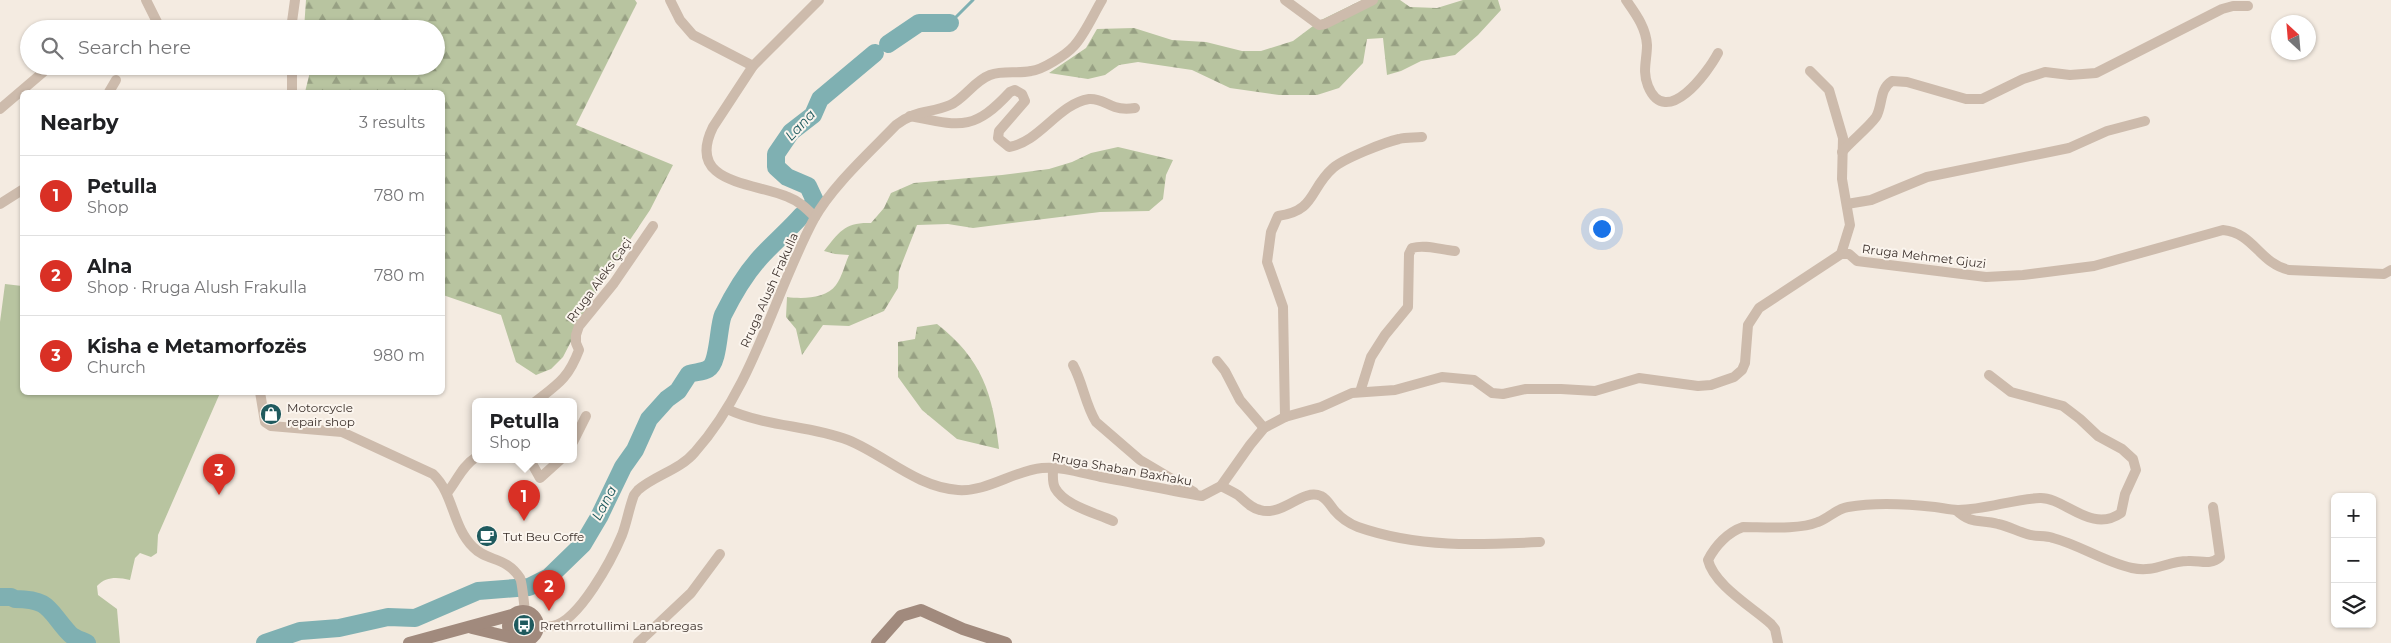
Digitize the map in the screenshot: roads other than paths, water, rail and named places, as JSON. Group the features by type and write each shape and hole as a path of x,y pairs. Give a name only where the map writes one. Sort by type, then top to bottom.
{"main road":[{"path":"877,643 901,616 921,610 986,640 1006,643"},
{"path":"409,643 472,628 497,618 525,611 534,616 527,638"},
{"path":"512,615 509,620 508,629 527,638"},
{"path":"472,628 527,638"}],"street":[{"path":"146,0 156,20"},
{"path":"293,20 294,0"},
{"path":"670,0 680,20 693,35 753,66"},
{"path":"815,218 808,209 790,198 731,180 710,166 705,154 708,138 713,127 753,66 819,0"},
{"path":"909,116 950,105 988,76 1002,71 1030,72 1041,69 1074,46 1102,0"},
{"path":"1286,0 1319,25 1325,24 1373,0"},
{"path":"1626,0 1644,29 1647,44 1644,68 1649,88 1656,98 1665,101 1675,101 1686,95 1711,67 1718,53"},
{"path":"1842,152 1875,117 1884,89 1892,81 1907,82 1966,99 1982,99 2023,79 2045,72 2070,75 2096,73 2222,9 2233,6 2248,6"},
{"path":"1073,365 1080,378 1091,414 1096,422 1140,460 1202,496 1221,486 1264,428 1285,417 1321,407 1341,396 1360,392 1394,390 1442,377 1474,380 1492,393 1503,394 1526,389 1595,391 1639,378 1698,386 1711,385 1734,377 1742,370 1745,363 1748,325 1759,308 1841,254 1850,225 1842,180 1843,138 1840,122 1829,90 1810,71"},
{"path":"22,90 40,75"},
{"path":"292,75 292,90"},
{"path":"110,90 116,80"},
{"path":"909,116 934,121 972,123 982,118 1010,92 1015,90 1022,94 1024,101 998,131 998,138 1009,147 1022,143 1060,115 1086,100 1097,99 1117,107 1135,108"},
{"path":"0,109 20,92"},
{"name":"Rruga Alush Frakulla","path":"527,638 563,622 581,604 621,538 634,495 638,490 679,466 693,455 727,409 768,325 815,218 847,176 896,124 909,116"},
{"path":"1847,204 1871,200 1927,177 2069,148 2107,131 2144,121"},
{"path":"1285,417 1283,307 1267,262 1272,232 1278,216 1294,214 1301,209 1332,169 1343,161 1399,139 1422,137"},
{"path":"0,204 20,191"},
{"name":"Rruga Aleks Çaçi","path":"539,398 565,379 572,369 579,350 576,343 576,335 579,326 614,283 652,226"},
{"name":"Rruga Mehmet Gjuzi","path":"1841,254 1849,254 1857,261 1986,277 2024,275 2094,266 2223,230 2235,231 2244,236 2275,266 2289,270 2384,274 2391,270"},
{"path":"1360,392 1371,357 1384,335 1408,307 1410,254 1412,248 1422,245 1435,249 1455,251"},
{"path":"1217,361 1225,370 1240,400 1264,428"},
{"path":"1778,643 1775,629 1771,624 1722,584 1710,568 1708,560 1711,554 1735,530 1743,527 1818,522 1838,510 1850,507 1900,506 1956,510 1977,508 2026,498 2049,498 2081,516 2115,517 2121,513 2125,494 2136,470 2133,459 2128,453 2098,436 2063,406 2044,400 2026,398 2011,392 1989,375"},
{"path":"260,395 265,422 270,426 342,432 381,452 432,474 441,482 447,493 453,516 472,547 478,552 505,562 521,580 521,594 525,611"},
{"name":"Rruga Shaban Baxhaku","path":"727,409 758,420 832,435 850,441 928,483 956,490 980,487 1022,472 1043,468 1202,496"},
{"path":"577,434 586,416"},
{"path":"447,493 456,483 466,464 472,460"},
{"path":"532,463 540,478 557,463"},
{"path":"1053,469 1053,481 1059,494 1077,505 1113,521"},
{"path":"1221,486 1237,494 1252,507 1261,511 1283,508 1303,497 1320,496 1335,511 1358,527 1424,543 1475,545 1540,542"},
{"path":"1956,510 1965,518 1973,521 1996,523 2029,535 2054,538 2111,562 2147,570 2186,560 2215,562 2220,557 2212,507"},
{"path":"638,643 691,593 720,554"}],"waterway":[{"path":"950,23 973,0"},
{"name":"Lana","path":"888,44 919,23 950,23"},
{"name":"Lana","path":"813,202 815,201 808,186 787,177 776,167 776,154 791,132 813,115 820,99 875,53"},
{"name":"Lana","path":"265,643 300,631 339,628 388,617 415,618 478,591 529,587 549,577 583,544 599,517 623,467 635,450 649,419 667,399 678,391 689,374 706,370 712,365 723,315 748,272 802,215"},
{"name":"Lana","path":"0,597 11,597 42,604 52,612 71,635 87,643"}],"place":[{"name":"Motorcycle repair shop","path":"271,414"},
{"name":"Kisha e Metamorfozës","path":"219,495"},
{"name":"Petulla","path":"524,521"},
{"name":"Tut Beu Coffe","path":"487,536"},
{"name":"Alna","path":"549,611"},
{"name":"Rrethrrotullimi Lanabregas","path":"524,625"}]}
